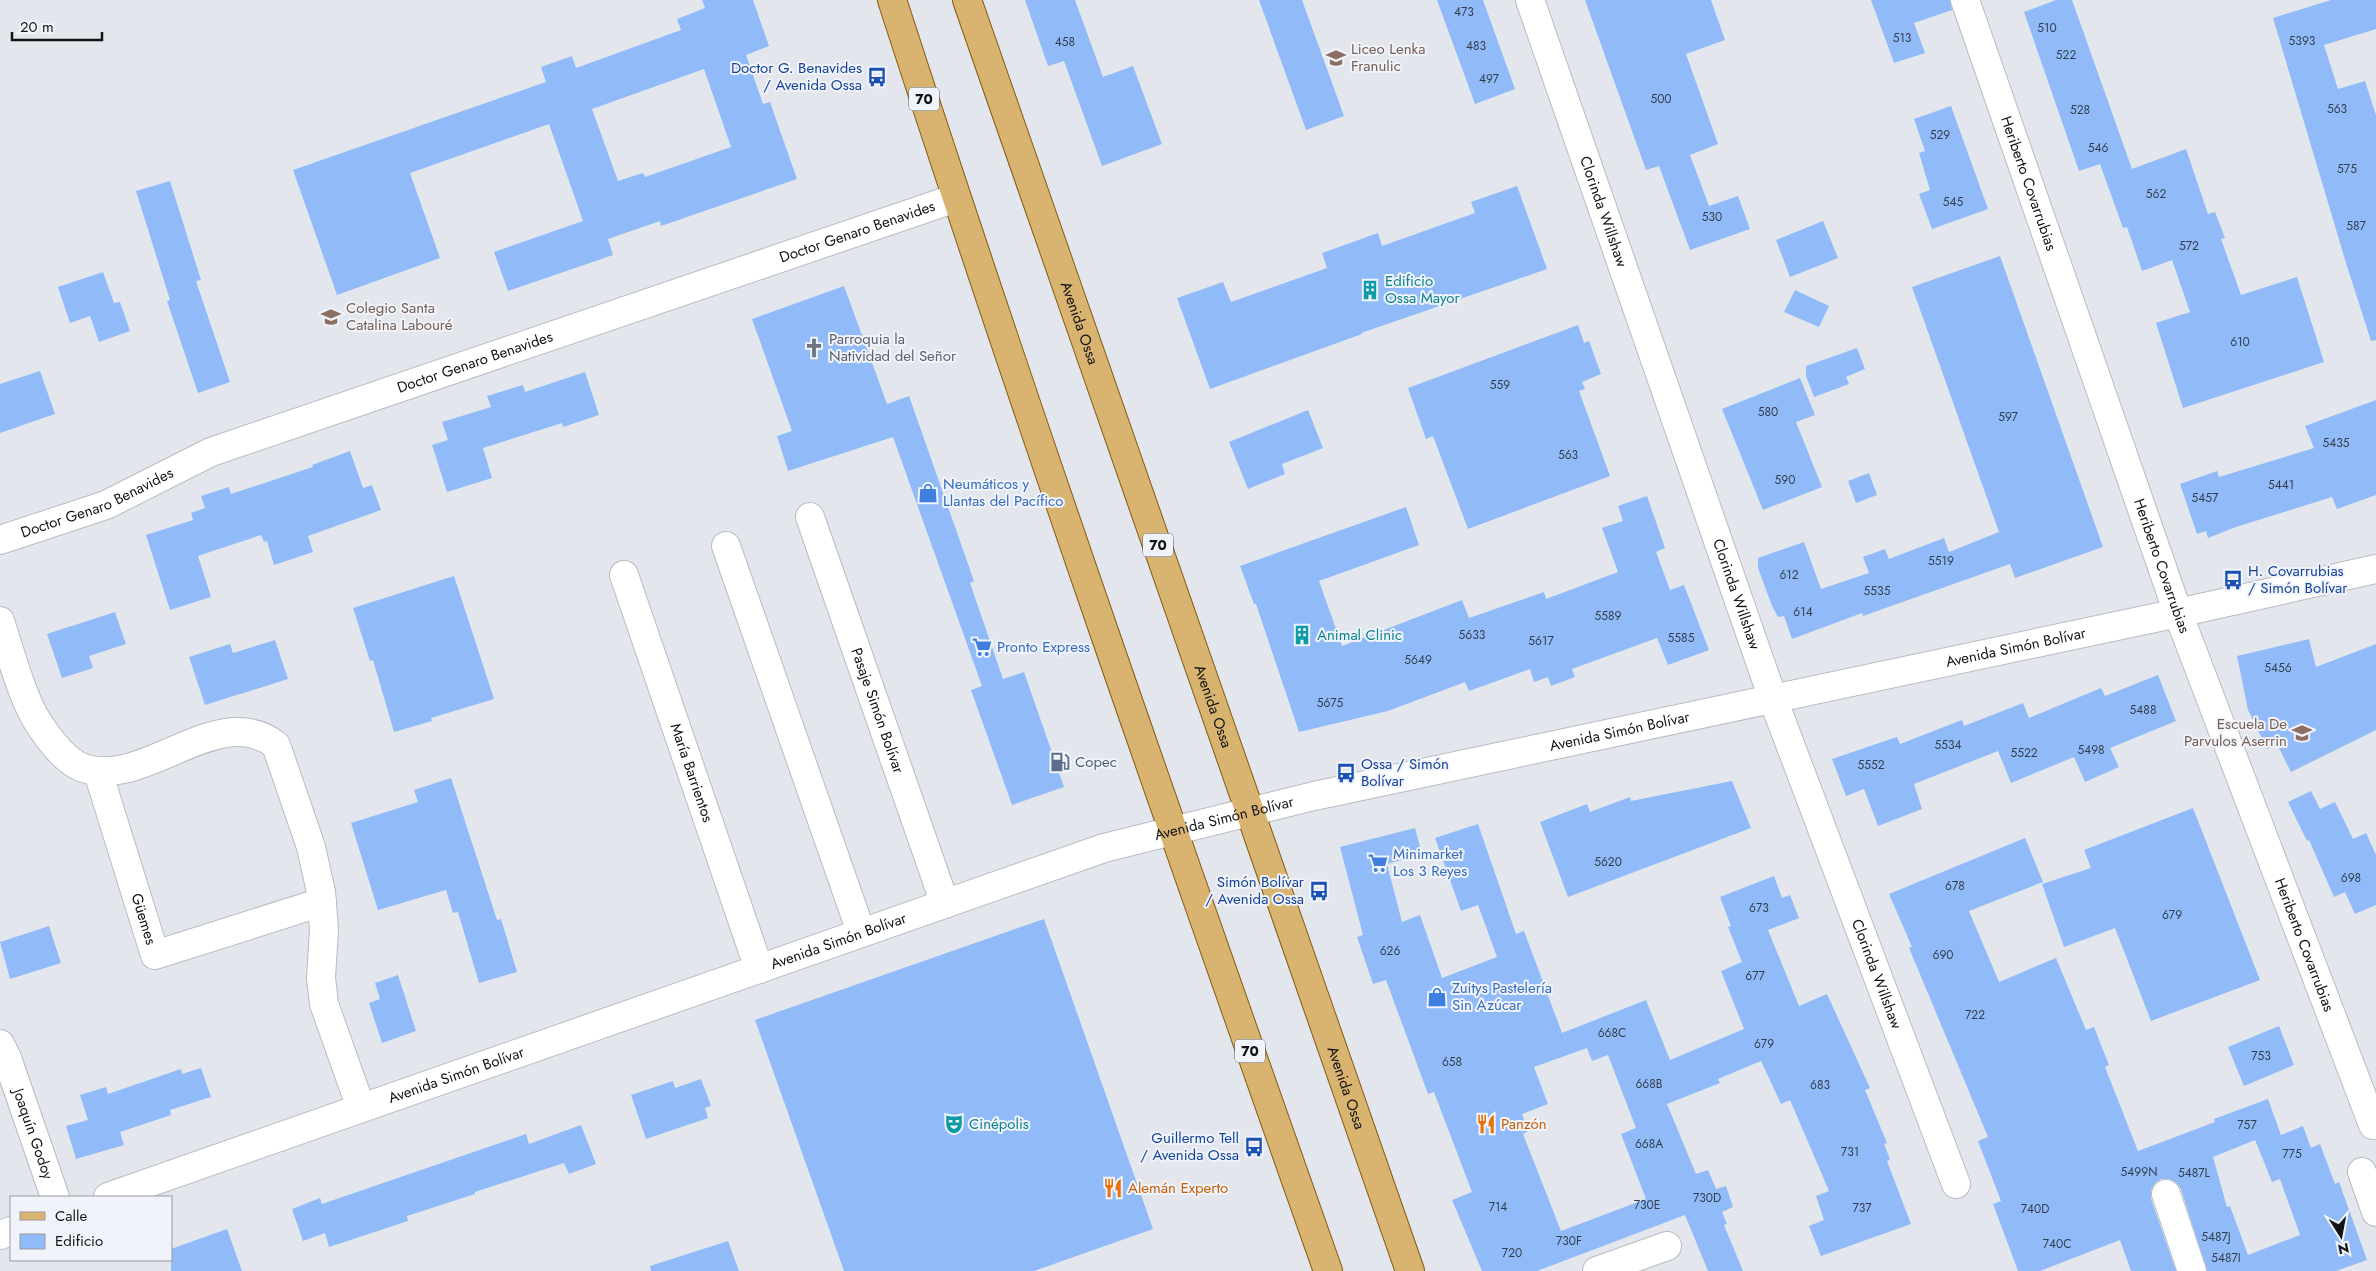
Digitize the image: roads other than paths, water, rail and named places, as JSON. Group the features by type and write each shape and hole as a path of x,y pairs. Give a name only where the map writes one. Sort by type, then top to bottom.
{"main road":[{"name":"70","path":"892,0 956,198 1173,831 1328,1271"},
{"name":"Avenida Ossa","path":"967,0 1066,279 1410,1271"}],"street":[{"name":"Clorinda Willshaw","path":"1530,0 1773,699 1956,1184"},
{"name":"Heriberto Covarrubias","path":"1965,0 2178,614 2373,1125"},
{"name":"Doctor Genaro Benavides","path":"0,540 106,505 211,452 956,198"},
{"name":"Pasaje Simón Bolívar","path":"810,517 945,904"},
{"path":"726,546 862,932"},
{"name":"Avenida Simón Bolívar","path":"111,1196 1104,848 1314,796 2375,573"},
{"name":"María Barrientos","path":"624,575 759,969"},
{"path":"0,621 22,686 38,722 62,754 80,767 98,772 123,769 222,734 249,732 265,736 276,745 311,847 322,902 324,929 321,978 324,1004 361,1108"},
{"name":"Güemes","path":"98,772 155,955 322,902"},
{"name":"Joaquín Godoy","path":"0,1044 7,1058 55,1196"},
{"path":"2362,1172 2376,1212"},
{"path":"2166,1194 2192,1271"},
{"path":"1597,1271 1667,1246"}],"place":[{"name":"Liceo Lenka Franulic","path":"1336,58"},
{"name":"Doctor G. Benavides / Avenida Ossa","path":"877,77"},
{"name":"Edificio Ossa Mayor","path":"1370,290"},
{"name":"Colegio Santa Catalina Labouré","path":"331,317"},
{"name":"Parroquia la Natividad del Señor","path":"814,348"},
{"name":"Neumáticos y Llantas del Pacífico","path":"928,493"},
{"name":"H. Covarrubias / Simón Bolívar","path":"2233,580"},
{"name":"Animal Clinic","path":"1302,635"},
{"name":"Pronto Express","path":"982,647"},
{"name":"Escuela De Parvulos Aserrin","path":"2302,733"},
{"name":"Copec","path":"1060,762"},
{"name":"Ossa / Simón Bolívar","path":"1346,773"},
{"name":"Minimarket Los 3 Reyes","path":"1378,863"},
{"name":"Simón Bolívar / Avenida Ossa","path":"1319,891"},
{"name":"Zuitys Pastelería Sin Azúcar","path":"1437,997"},
{"name":"Cinépolis","path":"954,1124"},
{"name":"Panzón","path":"1486,1124"},
{"name":"Guillermo Tell / Avenida Ossa","path":"1254,1147"},
{"name":"Alemán Experto","path":"1113,1188"}]}
